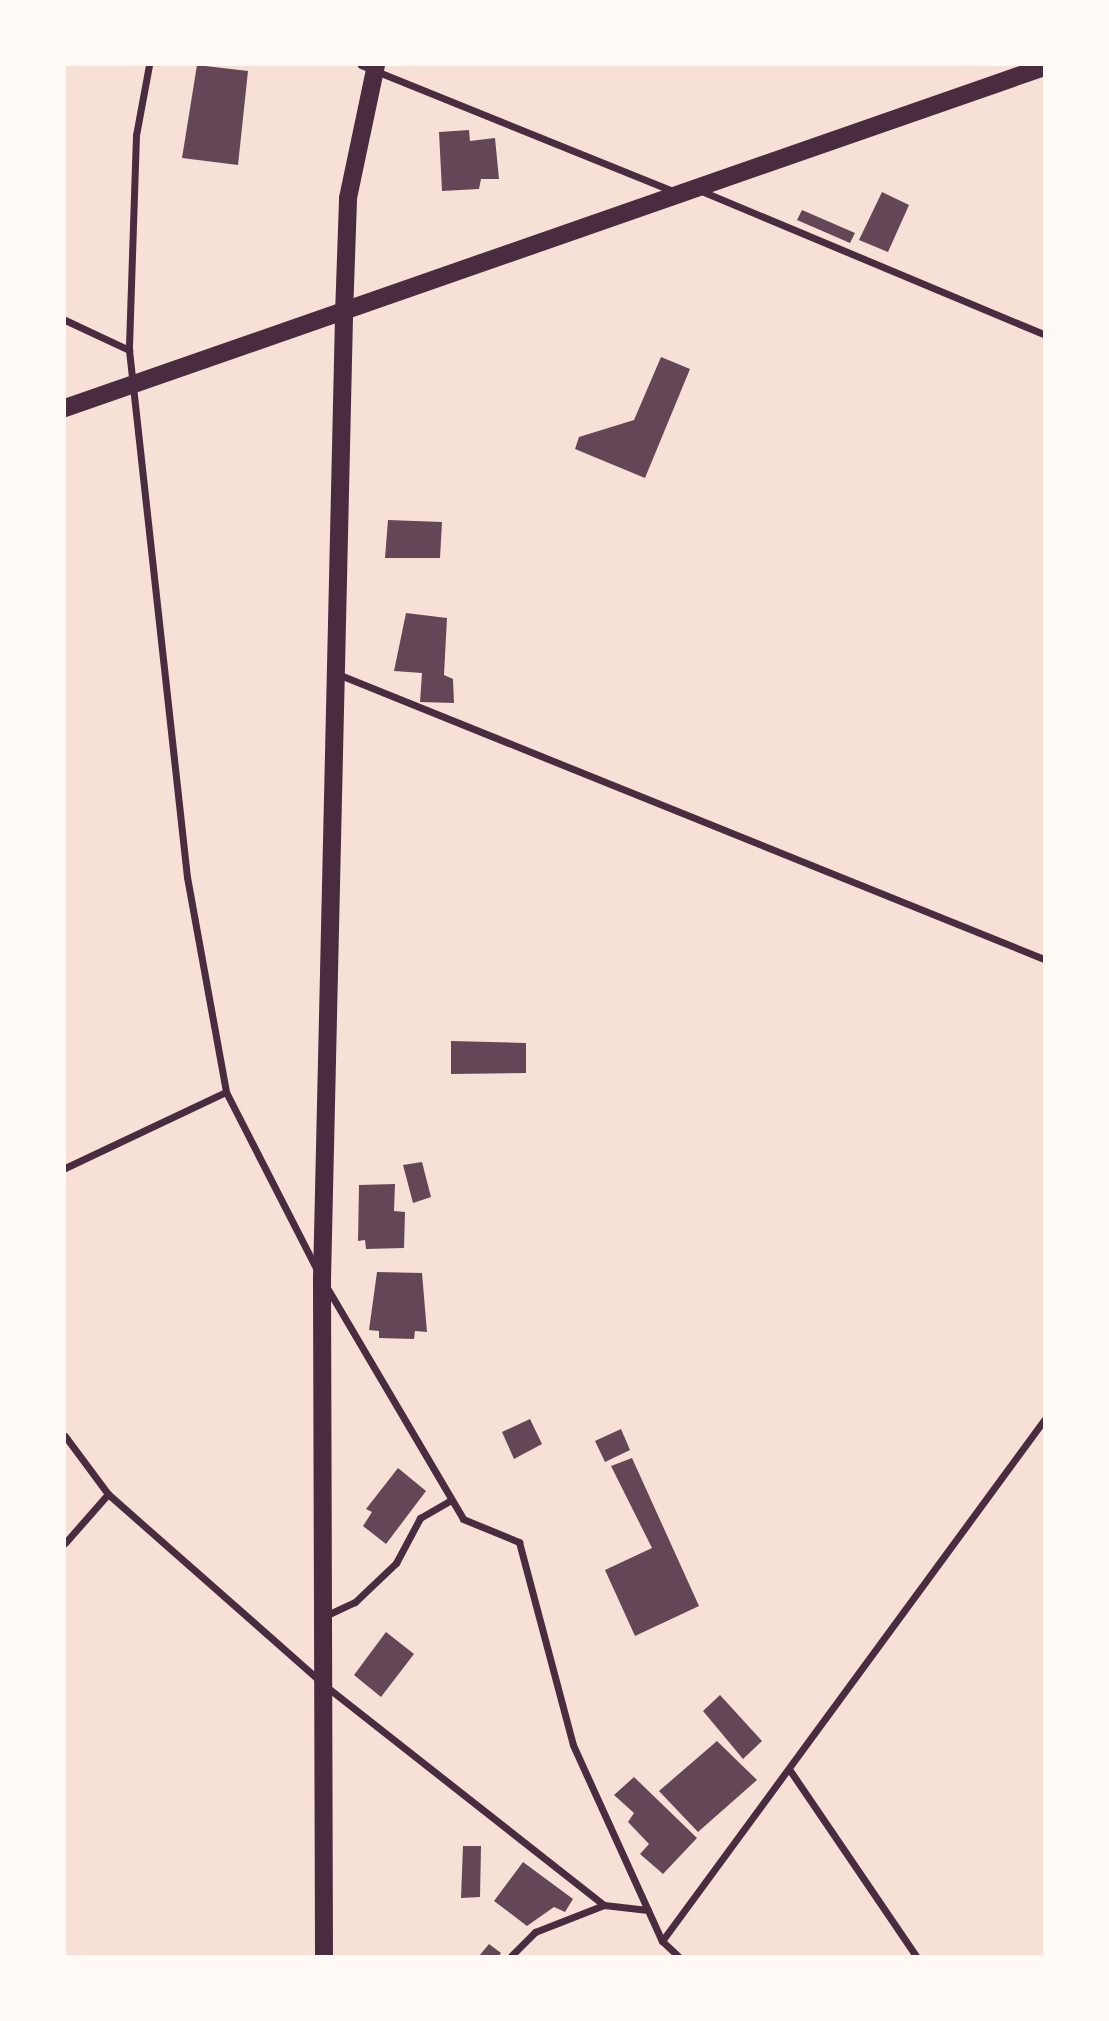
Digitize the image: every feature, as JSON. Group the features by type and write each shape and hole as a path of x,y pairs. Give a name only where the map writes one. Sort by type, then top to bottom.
{"main road":[{"path":"324,1956 328,1688 322,1279 340,676 344,314 348,198 371,67"},
{"path":"65,408 344,314 686,191 1044,67"}],"street":[{"path":"149,65 136,135 129,350 136,384 187,877 226,1093 322,1279 463,1519 519,1542 573,1745 662,1941 678,1956"},
{"path":"371,67 1044,334"},
{"path":"65,320 129,350"},
{"path":"340,676 1044,959"},
{"path":"65,1168 226,1093"},
{"path":"662,1941 1044,1420"},
{"path":"65,1436 108,1494 328,1688 604,1905"},
{"path":"65,1543 108,1494"},
{"path":"327,1615 355,1602 396,1563 420,1518 451,1500"},
{"path":"789,1769 916,1956"},
{"path":"511,1956 536,1932 604,1905 648,1910"}],"building":[{"path":"197,65 248,71 238,165 182,158"},
{"path":"469,130 470,141 495,138 499,179 481,179 479,189 442,191 439,132"},
{"path":"882,192 909,205 888,252 859,240"},
{"path":"802,210 855,233 850,243 797,220"},
{"path":"661,357 690,369 645,478 575,449 579,437 634,420"},
{"path":"388,520 442,522 440,558 385,558"},
{"path":"406,613 447,618 444,675 453,679 454,703 420,702 422,673 394,671"},
{"path":"451,1041 526,1043 526,1073 451,1074"},
{"path":"422,1162 431,1197 413,1203 403,1165"},
{"path":"395,1184 394,1211 405,1212 404,1248 366,1249 365,1240 358,1241 359,1185"},
{"path":"377,1272 422,1273 427,1332 415,1331 414,1339 379,1338 379,1331 369,1330"},
{"path":"530,1419 542,1444 514,1459 502,1432"},
{"path":"621,1429 630,1450 605,1462 595,1441"},
{"path":"632,1458 699,1606 635,1636 605,1570 652,1548 611,1466"},
{"path":"398,1468 426,1491 386,1544 363,1526 372,1512 366,1509"},
{"path":"386,1632 414,1654 381,1697 354,1675"},
{"path":"720,1695 762,1741 743,1759 703,1711"},
{"path":"717,1741 757,1780 698,1832 659,1791"},
{"path":"634,1777 697,1838 663,1874 640,1854 649,1844 628,1822 634,1813 614,1795"},
{"path":"463,1846 481,1846 480,1897 461,1898"},
{"path":"523,1862 573,1899 565,1912 554,1907 527,1926 494,1901"},
{"path":"489,1944 501,1953 499,1956 479,1956"}]}
